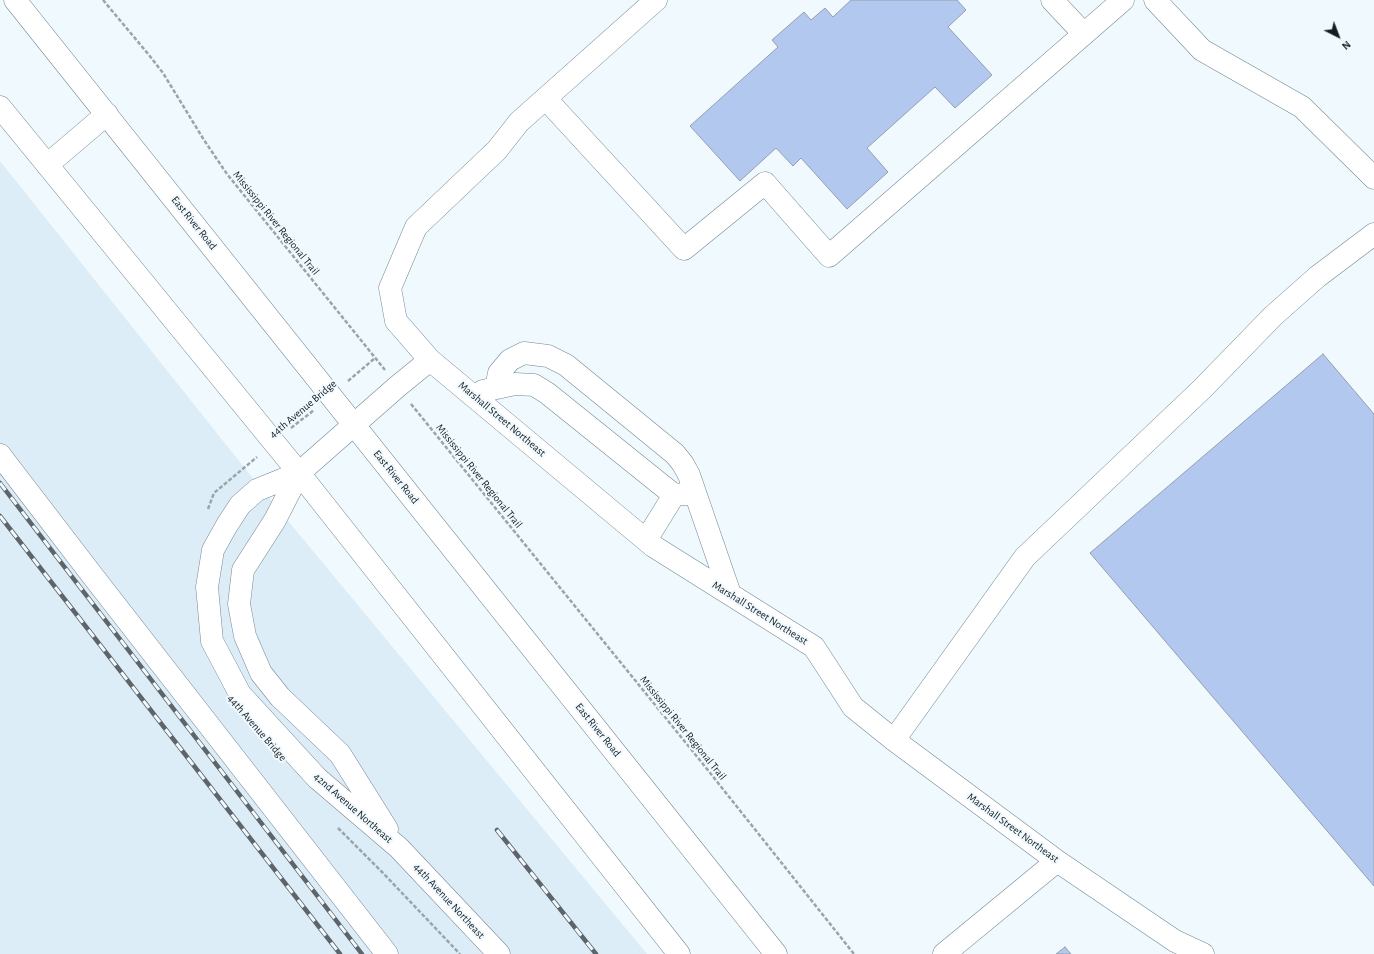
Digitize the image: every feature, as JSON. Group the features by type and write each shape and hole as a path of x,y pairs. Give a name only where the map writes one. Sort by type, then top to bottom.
{"street":[{"name":"East River Road","path":"15,0 776,954"},
{"name":"Marshall Street Northeast","path":"656,0 519,122 497,150 416,226 390,288 396,321 430,360 653,546 814,647 853,707 894,740 1057,861 1175,942 1203,954"},
{"path":"1052,0 1084,34"},
{"path":"546,99 684,249 765,183 829,256 1123,0"},
{"path":"1155,0 1202,50 1302,107 1374,178"},
{"path":"0,107 274,443 679,954"},
{"path":"47,165 107,114"},
{"path":"894,740 1025,557 1202,389 1273,316 1317,277 1374,234"},
{"path":"496,388 499,372 510,360 524,353 548,356 566,365 675,454 683,464 684,494 730,594"},
{"path":"354,424 430,360"},
{"path":"472,394 515,384 534,385 684,494"},
{"name":"42nd Avenue Northeast","path":"354,424 298,473 257,490 240,505 213,550 207,587 212,641 240,694 316,778 399,848"},
{"path":"0,455 387,954"},
{"name":"42nd Avenue Northeast","path":"298,473 275,520 243,570 239,604 245,636 261,674 280,697 340,754 399,848"},
{"path":"646,540 684,494"},
{"name":"44th Avenue Northeast","path":"399,848 499,954"},
{"path":"944,954 1057,861"}],"path":[{"name":"Mississippi River Regional Trail","path":"103,0 163,73 204,140 227,174 854,954"},
{"name":"44th Avenue Bridge","path":"206,514 214,493 376,358"},
{"path":"333,823 460,954"}],"shaded area":[{"path":"0,161 255,481 647,954 0,954"}],"building":[{"path":"851,0 957,0 966,10 948,27 992,75 955,108 935,87 867,148 888,172 847,209 801,158 793,166 776,148 740,181 690,126 778,47 772,40 804,12 811,20 825,8 833,17"},
{"path":"1323,354 1374,414 1374,886 1090,553"},
{"path":"1065,947 1071,954 1056,954"}],"railway":[{"path":"0,483 362,954"},
{"path":"0,516 340,954"},
{"path":"497,830 596,954"}]}
